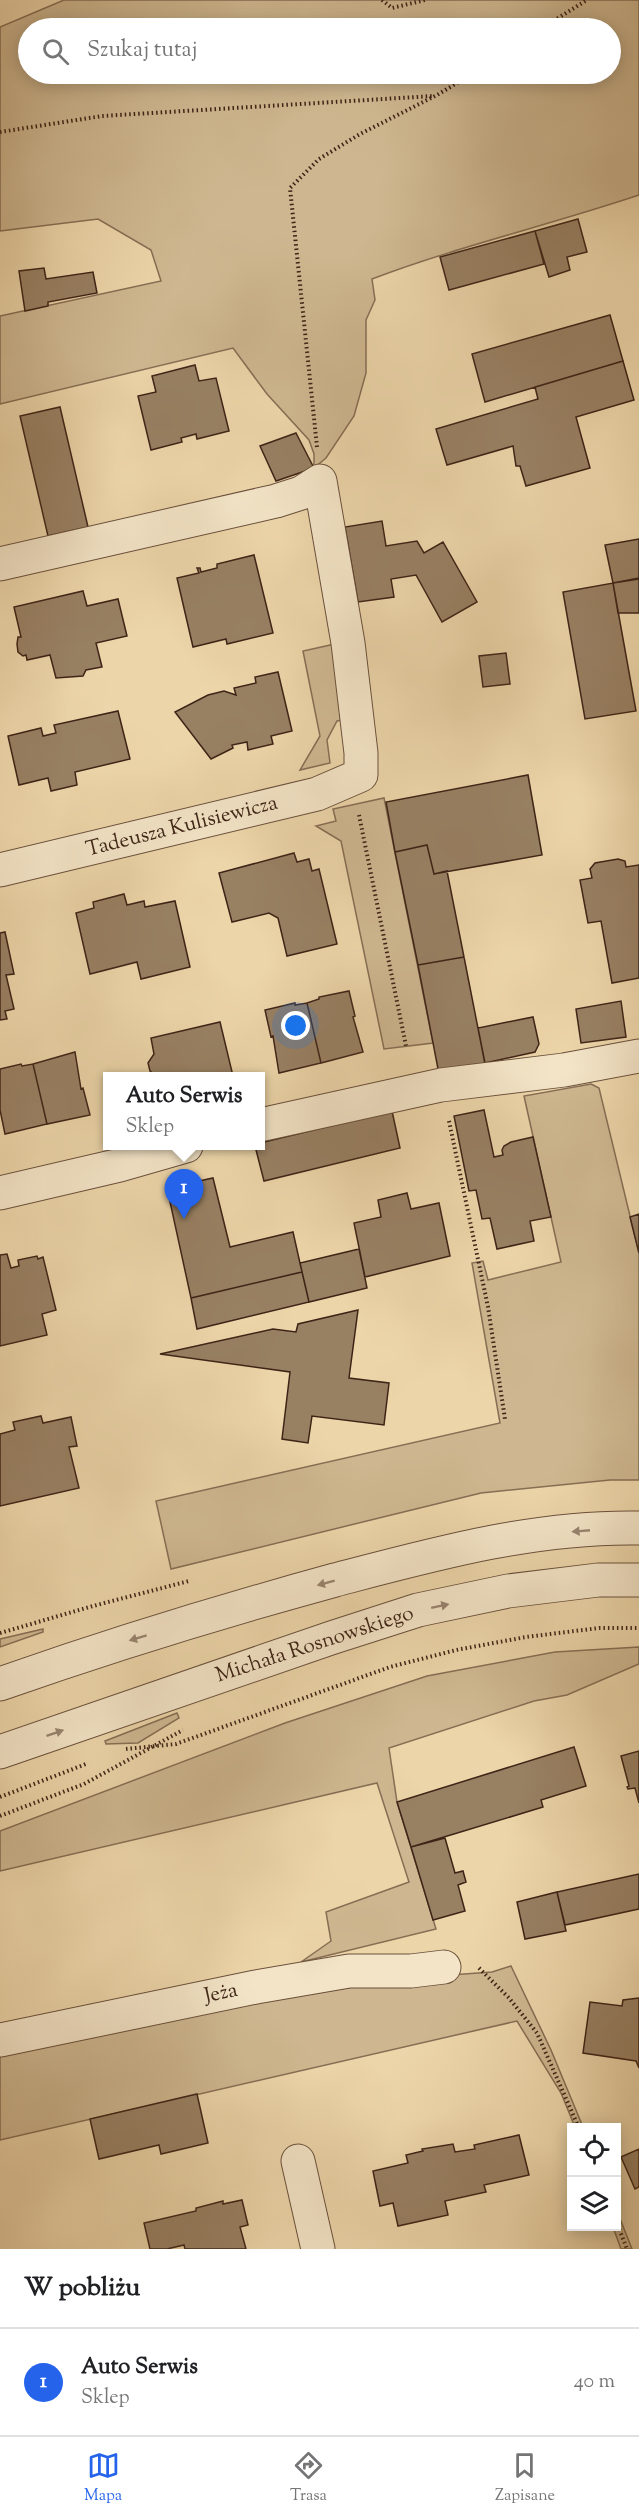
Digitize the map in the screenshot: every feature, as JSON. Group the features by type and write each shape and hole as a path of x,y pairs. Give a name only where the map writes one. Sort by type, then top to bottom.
{"street":[{"path":"0,564 276,501 301,493 320,481 348,642 361,753 356,777"},
{"name":"Tadeusza Kulisiewicza","path":"0,870 298,799 356,777"},
{"path":"265,1124 441,1085 564,1070 639,1056"},
{"path":"0,1193 120,1165 172,1150"},
{"path":"0,1684 89,1653 237,1607 468,1546 543,1534 639,1528"},
{"name":"Michała Rosnowskiego","path":"0,1752 418,1610 508,1591 598,1580 639,1580"},
{"name":"Jeża","path":"0,2040 256,1987 349,1971 411,1971 458,1964"},
{"path":"298,2161 318,2249"}],"path":[{"path":"382,0 392,8 425,0"},
{"path":"558,18 587,0"},
{"path":"320,481 290,188 319,159 360,134 455,84"},
{"path":"0,132 102,116 437,95"},
{"path":"356,777 406,1046"},
{"path":"441,1085 488,1307 505,1419"},
{"path":"124,1749 176,1744 390,1667 456,1650 526,1637 589,1629 639,1628"},
{"path":"0,1816 84,1784 185,1729"},
{"path":"0,1797 66,1773 95,1759"},
{"path":"458,1964 509,1998 537,2034 577,2123"},
{"path":"620,2231 627,2249"}],"shaded area":[{"path":"64,0 639,0 639,195 438,256 372,279 375,300 366,320 366,373 354,416 326,458 314,468 314,454 309,440 267,394 233,348 0,404 0,316 161,281 151,250 98,219 0,231 0,27 18,19 18,84 621,84 621,18 21,18"},
{"path":"335,644 348,719 337,721 327,740 330,763 300,770 320,736 303,651"},
{"path":"384,798 433,1043 384,1049 341,841 316,826 336,821 333,809"},
{"path":"591,1084 599,1088 639,1253 639,1480 610,1480 481,1493 171,1569 156,1501 500,1423 472,1263 483,1261 488,1280 561,1262 524,1096"},
{"path":"43,1629 43,1632 0,1647 0,1639"},
{"path":"639,1647 639,1664 567,1695 534,1701 389,1748 397,1802 436,1929 301,1962 331,1941 326,1912 409,1882 377,1783 0,1871 0,1831 285,1723 427,1676 555,1652"},
{"path":"177,1713 179,1718 138,1743 106,1744 105,1741"},
{"path":"511,1966 551,2050 581,2123 573,2123 561,2093 517,2021 0,2140 0,2055 199,2012 408,1978 492,1972"},
{"path":"621,2221 632,2249 621,2249 614,2231 621,2231"}],"building":[{"path":"578,219 587,252 567,257 570,270 549,277 535,231"},
{"path":"535,231 544,264 449,290 440,257"},
{"path":"44,268 46,279 93,272 97,293 48,302 48,306 25,311 19,271"},
{"path":"610,315 623,361 485,402 472,354"},
{"path":"623,361 634,400 576,417 590,468 526,486 520,466 516,466 513,446 447,465 436,429 538,399 535,387"},
{"path":"195,365 199,381 216,378 229,431 197,439 196,434 181,438 182,442 151,450 138,396 156,392 152,376"},
{"path":"60,407 88,527 48,536 20,416"},
{"path":"296,433 314,468 276,481 260,446"},
{"path":"382,521 386,546 417,541 424,553 443,542 477,602 442,622 416,575 391,579 394,597 358,602 345,527"},
{"path":"639,539 639,578 613,583 605,545"},
{"path":"254,555 273,633 227,644 226,639 193,647 177,578 199,573 197,568 200,568 201,572 217,568 217,564"},
{"path":"639,579 639,613 618,613 613,583"},
{"path":"613,583 636,711 585,719 563,592"},
{"path":"83,591 87,606 118,599 127,636 96,643 102,667 86,670 83,676 56,678 50,655 27,660 26,655 23,656 18,652 18,637 21,637 14,607"},
{"path":"506,653 510,684 483,687 479,656"},
{"path":"278,672 292,731 271,736 273,744 248,750 247,742 232,745 233,748 211,759 175,712 208,695 224,691 236,695 234,688 256,683 255,677"},
{"path":"118,711 130,759 75,772 77,785 51,791 48,778 19,785 8,736 41,728 43,736 56,733 54,725"},
{"path":"528,775 542,855 434,874 427,845 395,852 386,802"},
{"path":"427,845 434,874 447,871 464,957 418,965 395,852"},
{"path":"294,853 297,862 309,859 312,871 319,869 337,944 287,956 278,918 269,913 232,922 219,873"},
{"path":"618,859 625,861 626,867 639,865 639,978 612,983 601,921 588,923 580,880 592,878 590,869 595,863"},
{"path":"124,894 127,905 144,901 145,907 175,901 190,967 141,979 137,962 90,974 76,913 94,908 93,902"},
{"path":"5,932 14,974 6,975 14,1009 5,1011 7,1019 0,1020 0,933"},
{"path":"464,957 485,1064 439,1074 418,965"},
{"path":"349,991 355,1016 353,1017 363,1052 321,1063 307,1003 319,997"},
{"path":"621,1001 626,1037 581,1043 576,1009"},
{"path":"295,1003 295,1005 307,1003 321,1063 279,1073 273,1036 271,1037 265,1010"},
{"path":"533,1017 539,1044 535,1052 485,1063 478,1028"},
{"path":"220,1022 232,1072 151,1072 148,1063 154,1054 151,1038"},
{"path":"75,1052 81,1089 83,1088 90,1115 47,1124 33,1064"},
{"path":"21,1064 22,1066 33,1064 47,1124 5,1134 0,1110 0,1069"},
{"path":"484,1110 494,1157 503,1155 504,1146 511,1142 533,1137 551,1217 530,1221 534,1241 497,1249 490,1218 482,1219 476,1190 469,1191 454,1116"},
{"path":"392,1111 400,1148 264,1181 256,1150 265,1150 265,1142"},
{"path":"213,1178 230,1247 293,1232 302,1272 191,1298 167,1188"},
{"path":"407,1193 411,1209 439,1203 450,1256 365,1277 354,1223 381,1217 378,1200"},
{"path":"639,1214 639,1253 630,1217"},
{"path":"359,1249 367,1288 309,1302 300,1263"},
{"path":"7,1254 11,1268 19,1266 18,1260 43,1257 56,1310 42,1314 47,1335 0,1346 0,1255"},
{"path":"302,1272 309,1302 197,1329 191,1298"},
{"path":"358,1310 349,1378 389,1383 384,1425 312,1416 308,1443 282,1439 290,1372 160,1354 273,1329 296,1332 298,1324"},
{"path":"41,1416 43,1423 71,1417 77,1446 69,1447 79,1488 0,1506 0,1434 15,1430 13,1422"},
{"path":"574,1747 586,1786 541,1800 543,1807 411,1847 397,1802"},
{"path":"639,1751 639,1803 635,1788 628,1789 627,1787 629,1786 621,1756"},
{"path":"445,1838 455,1873 463,1871 466,1882 458,1885 465,1911 433,1920 411,1847"},
{"path":"639,1874 639,1909 565,1925 557,1892"},
{"path":"557,1892 566,1931 525,1939 517,1902"},
{"path":"639,1998 639,2068 636,2061 583,2053 590,2002 622,2006 623,2000"},
{"path":"197,2094 208,2143 161,2154 159,2145 99,2159 90,2119"},
{"path":"519,2135 529,2175 484,2185 486,2192 445,2201 448,2215 398,2226 393,2203 380,2206 373,2171 408,2163 406,2155 423,2151 422,2149 453,2144 455,2152 475,2149 474,2145"},
{"path":"639,2149 639,2187 635,2189 621,2157"},
{"path":"242,2200 248,2225 240,2227 246,2249 185,2249 184,2245 167,2249 150,2249 144,2223 196,2211 196,2208 223,2201 223,2204"}],"place":[{"name":"Auto Serwis","path":"184,1219"}]}
